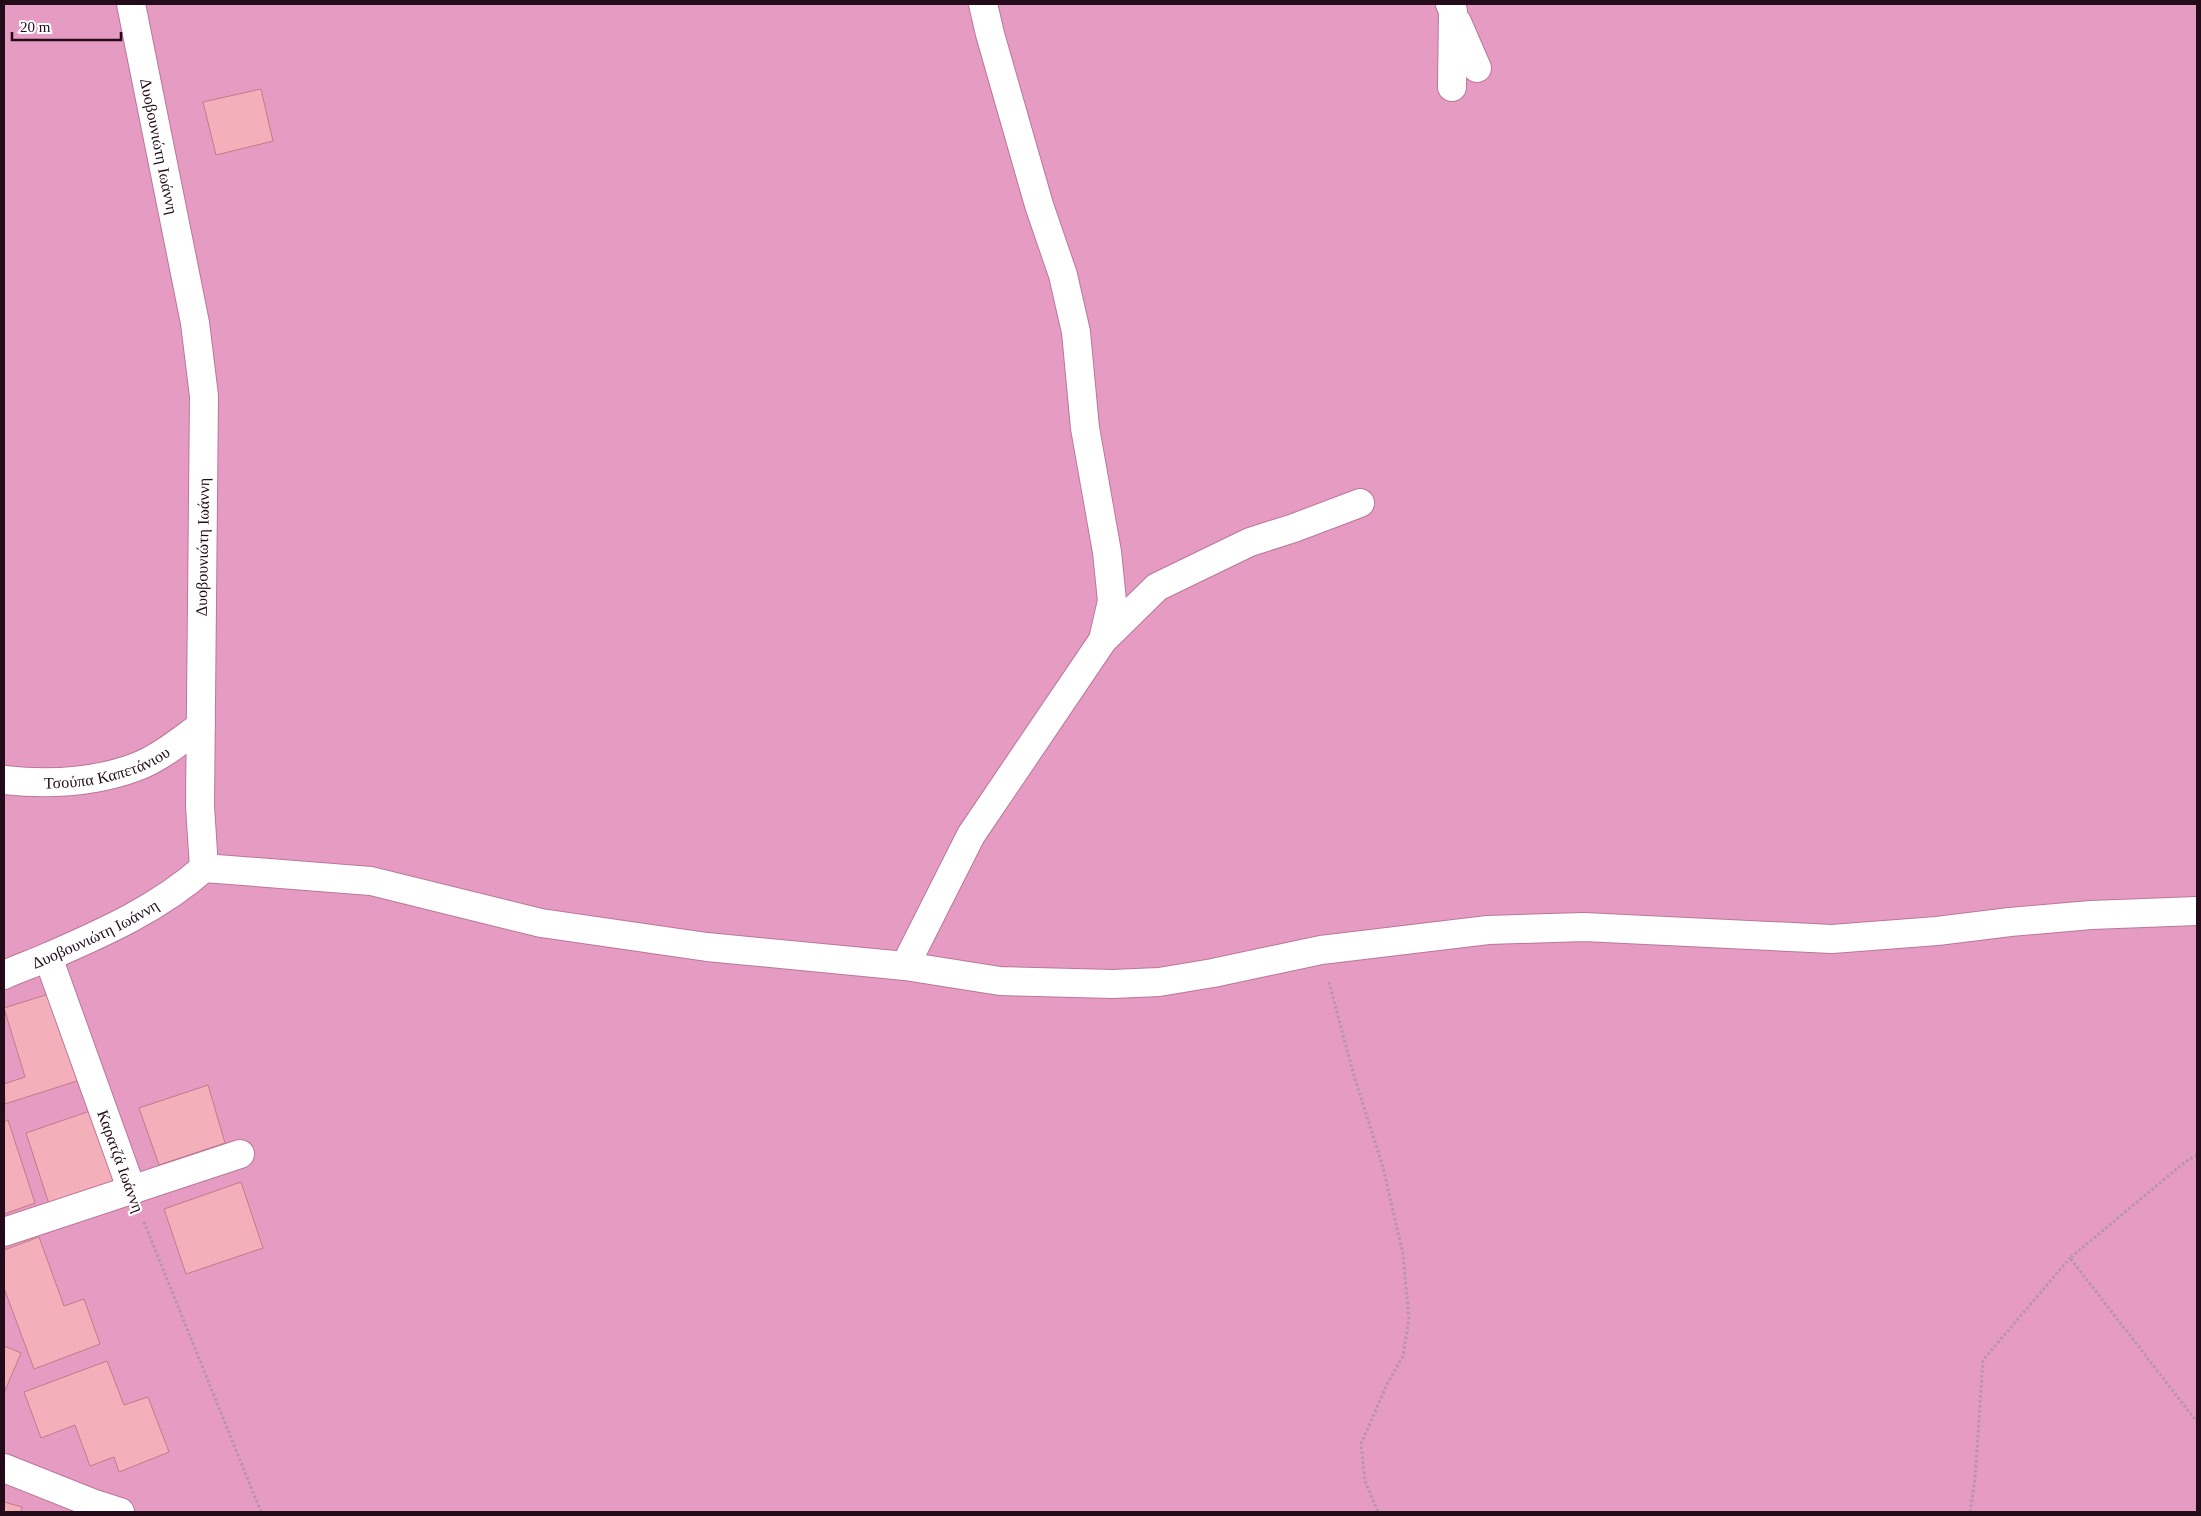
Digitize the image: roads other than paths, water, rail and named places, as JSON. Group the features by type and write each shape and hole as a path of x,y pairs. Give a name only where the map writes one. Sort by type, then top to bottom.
{"street":[{"name":"Δυοβουνιώτη Ιωάννη","path":"4,975 48,958 122,924 158,904 204,868 200,806 204,396 195,323 131,4"},
{"path":"983,4 1039,205 1063,275 1076,332 1085,428 1107,552 1112,601 1103,640"},
{"path":"1451,7 1477,68"},
{"path":"1451,7 1452,87"},
{"path":"905,966 971,836 1103,640 1157,587 1250,542 1294,528 1360,503"},
{"name":"Τσούπα Καπετάνιου","path":"4,780 68,783 95,779 137,767 159,755 201,726"},
{"path":"204,868 371,881 560,926 707,947 905,966 1000,980 1113,984 1158,982 1212,973 1321,950 1488,930 1584,927 1832,939 1938,932 2010,922 2073,917 2197,911"},
{"name":"Καρατζά Ιωάννη","path":"48,958 132,1191"},
{"path":"4,1232 240,1154"},
{"path":"4,1468 92,1503 120,1512"}]}
